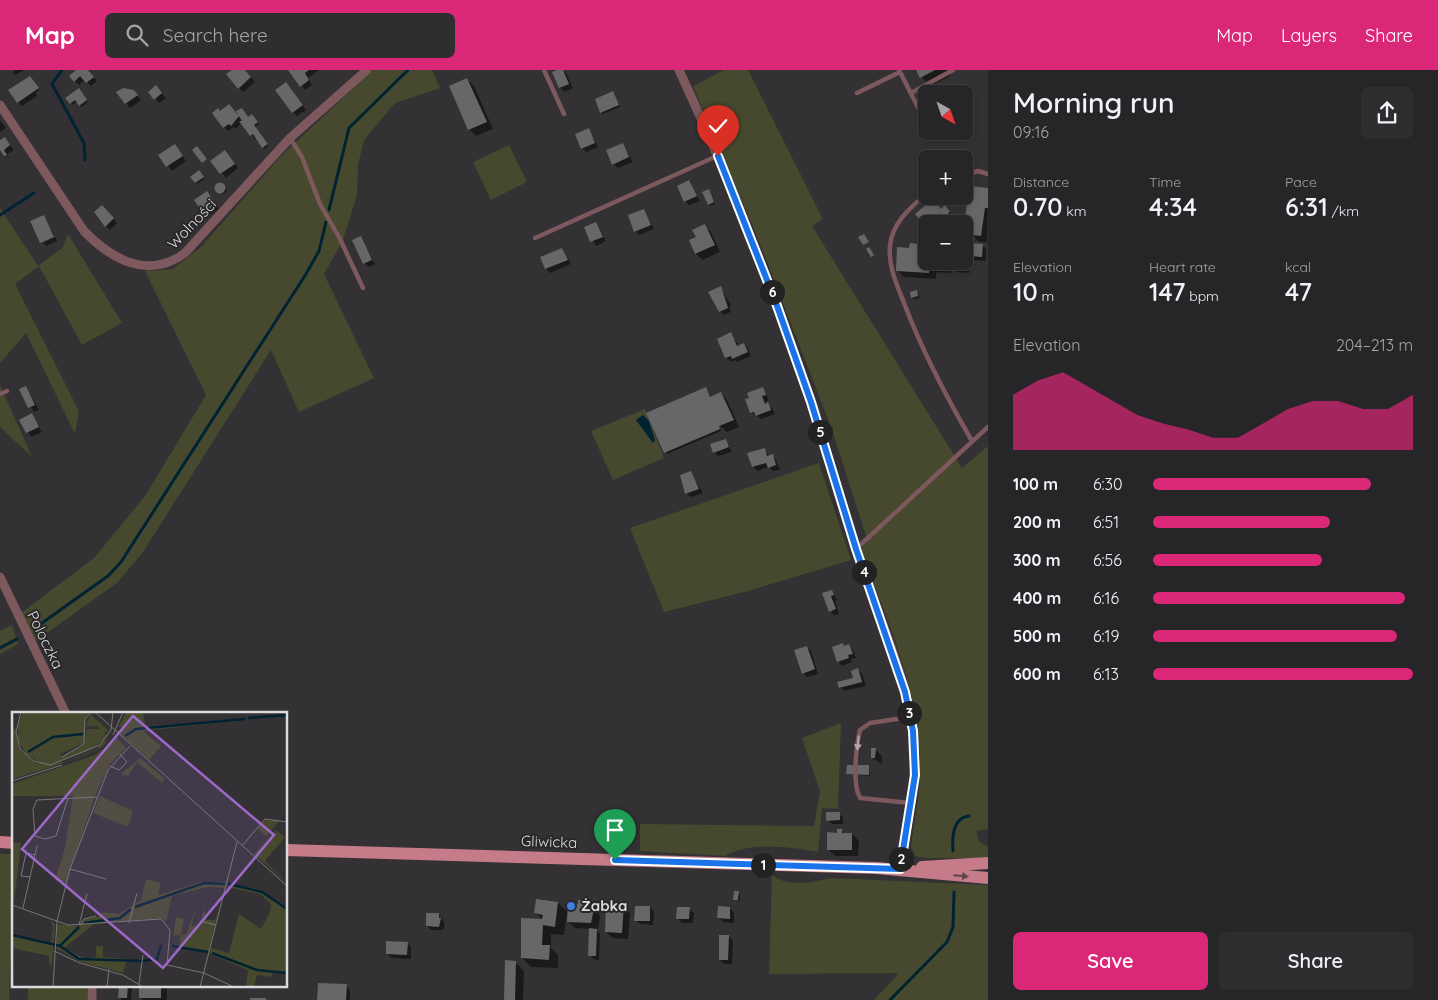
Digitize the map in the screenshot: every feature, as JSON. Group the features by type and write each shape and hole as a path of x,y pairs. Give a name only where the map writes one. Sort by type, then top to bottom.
{"main road":[{"name":"Gliwicka","path":"288,850 900,869"},
{"path":"900,869 988,863"},
{"path":"900,869 988,878"}],"street":[{"name":"Wolności","path":"0,105 84,231 101,249 120,259 157,266 172,263 185,253 290,138 367,70"},
{"path":"679,70 718,156 776,303 811,402 856,549 905,692 910,717 915,775 900,869"},
{"name":"Poloczka","path":"0,577 65,712"}],"lane":[{"path":"544,70 564,114"},
{"path":"910,93 953,70"},
{"path":"857,93 900,71 918,108"},
{"path":"290,138 302,157 320,204 340,239 363,288"},
{"path":"535,238 718,156"},
{"path":"973,172 978,171 988,174"},
{"path":"918,202 898,221 890,244 891,270 920,345 947,399 972,441"},
{"path":"0,394 7,391"},
{"path":"856,549 988,427"},
{"path":"910,717 870,723 860,730 856,790 860,798 910,803"}],"green space":[{"path":"373,70 432,70 440,88 395,103 364,140 358,165 357,195 343,240 324,274 374,378 299,412 271,350 143,552 117,583 36,641 21,613 94,558 145,496 206,395 145,271 173,269 201,247 281,156"},
{"path":"724,70 748,70 823,219 812,226 962,468 988,446 988,829 976,831 979,841 988,847 988,858 927,858 915,856 911,847 920,771 919,742 909,685 881,602 859,549 868,542 831,427 756,234 693,86"},
{"path":"509,145 527,182 491,200 473,162"},
{"path":"0,208 38,266 63,247 68,234 122,323 82,345 39,266 15,284 79,411 75,434 26,333 0,363"},
{"path":"0,385 32,457 0,427"},
{"path":"645,409 664,458 613,480 591,431"},
{"path":"819,463 851,560 748,591 664,612 630,528"},
{"path":"12,625 18,644 0,654 0,631"},
{"path":"841,723 838,809 822,808 818,852 770,846 746,848 725,856 640,851 640,824 814,826 820,791 802,738"},
{"path":"0,854 12,854 9,1000 0,1000"},
{"path":"772,875 785,882 793,883 831,878 988,885 988,1000 874,1000 899,973 769,974"},
{"path":"28,988 87,988 87,1000 28,1000"}],"water":[{"path":"643,415 649,421 655,440 653,443 636,420"}],"building":[{"path":"76,70 88,70 94,77 86,83 80,76 74,82 69,76"},
{"path":"232,70 245,70 251,77 238,89 226,74"},
{"path":"288,70 309,70 305,73 309,80 300,87"},
{"path":"563,70 569,84 559,88 552,72"},
{"path":"916,70 935,70 920,78"},
{"path":"30,76 39,88 17,103 8,90"},
{"path":"467,78 487,122 468,130 449,86"},
{"path":"286,82 303,105 292,113 275,90"},
{"path":"156,85 162,93 154,100 148,92"},
{"path":"79,88 87,100 79,106 75,100 70,104 65,98"},
{"path":"123,88 134,90 138,95 125,104 116,92"},
{"path":"613,91 619,105 600,113 595,99"},
{"path":"229,104 239,116 231,126 229,124 223,128 212,113 218,108 220,111"},
{"path":"242,108 248,117 252,114 258,122 254,125 268,144 262,148 253,134 250,136 239,121 242,121 236,111"},
{"path":"589,128 595,143 581,149 575,134"},
{"path":"5,137 10,145 4,150 7,155 4,156 0,150 0,140"},
{"path":"623,143 629,157 612,165 606,150"},
{"path":"175,144 183,156 166,167 158,155"},
{"path":"197,146 207,159 202,163 192,150"},
{"path":"225,150 235,164 220,174 210,161"},
{"path":"199,170 204,177 195,183 190,177"},
{"path":"689,180 697,196 684,202 677,186"},
{"path":"218,183 222,183 225,188 224,192 218,193 215,190 215,186"},
{"path":"973,186 988,188 988,208 985,208 981,236 973,235 973,215 965,215 967,205 973,205"},
{"path":"709,189 714,202 708,205 702,192"},
{"path":"207,191 216,204 203,213 194,200"},
{"path":"102,205 114,218 105,227 94,212"},
{"path":"926,205 938,205 941,209 945,205 950,212 946,215 918,215 918,218 915,214"},
{"path":"644,209 651,225 634,232 628,215"},
{"path":"44,215 54,237 40,243 30,221"},
{"path":"596,222 603,237 590,242 584,227"},
{"path":"705,224 715,245 695,254 689,240 696,237 692,230"},
{"path":"864,234 869,242 863,245 858,237"},
{"path":"361,236 372,260 363,264 352,240"},
{"path":"910,243 918,244 918,270 929,270 929,273 896,271 897,247 909,248"},
{"path":"973,243 983,244 982,257 973,256"},
{"path":"869,247 874,255 871,257 866,249"},
{"path":"562,248 568,260 545,269 540,257"},
{"path":"721,286 728,308 719,312 708,292"},
{"path":"917,290 918,296 911,298 910,292"},
{"path":"731,332 737,346 744,343 748,352 732,359 731,356 725,358 717,339"},
{"path":"26,386 35,405 28,408 19,389"},
{"path":"706,387 710,397 721,392 734,420 719,426 720,429 664,453 646,413"},
{"path":"763,387 766,395 762,396 765,404 768,402 771,410 756,416 754,412 750,413 745,399 749,398 747,393"},
{"path":"32,413 39,427 26,433 19,420"},
{"path":"726,439 729,447 713,453 710,444"},
{"path":"765,448 767,456 773,454 776,465 768,468 766,463 752,467 747,453"},
{"path":"691,471 699,489 685,494 680,475"},
{"path":"832,590 834,595 831,596 836,609 829,612 822,593"},
{"path":"843,643 844,646 849,644 853,654 848,655 849,658 837,662 832,647"},
{"path":"807,646 815,669 802,674 794,650"},
{"path":"858,668 862,682 839,688 837,682 853,678 851,671"},
{"path":"871,748 876,748 875,758 871,758"},
{"path":"847,765 869,765 869,775 846,774"},
{"path":"826,812 840,812 840,820 826,821"},
{"path":"837,829 842,829 842,833 852,833 852,850 827,850 827,832 837,833"},
{"path":"734,891 739,891 738,900 733,900"},
{"path":"536,899 558,902 555,927 543,925 542,945 550,945 549,960 521,958 521,918 542,919 543,915 534,913"},
{"path":"578,900 586,900 585,904 592,904 592,909 594,909 591,923 567,922 568,903 578,904"},
{"path":"606,904 624,905 622,933 605,932"},
{"path":"635,906 650,906 650,921 634,921"},
{"path":"718,906 730,907 730,919 717,918"},
{"path":"677,907 690,907 689,919 676,919"},
{"path":"426,913 439,913 439,918 441,918 439,927 426,926"},
{"path":"589,928 597,929 596,956 588,956"},
{"path":"719,935 729,935 728,960 719,960"},
{"path":"386,941 408,942 407,955 386,954"},
{"path":"505,960 516,961 515,1000 504,1000"},
{"path":"318,983 347,984 346,1000 317,1000"},
{"path":"119,988 128,988 127,998 118,998"},
{"path":"139,988 161,988 161,998 139,998"},
{"path":"250,998 266,998 266,1000 250,1000"}],"waterway":[{"path":"62,70 52,84 84,143 85,160"},
{"path":"329,210 349,128 408,70"},
{"path":"0,215 34,193"},
{"path":"35,628 108,576 121,562 306,274 319,251 326,222"},
{"path":"0,648 17,639"},
{"path":"953,851 954,829 959,820 969,816"},
{"path":"890,1000 947,942 953,927 954,892"}],"place":[{"name":"Żabka","path":"571,906"}],"route":[{"path":"615,860 900,869 915,775 913,731 905,692 856,549 811,402 776,303 718,156"}]}
